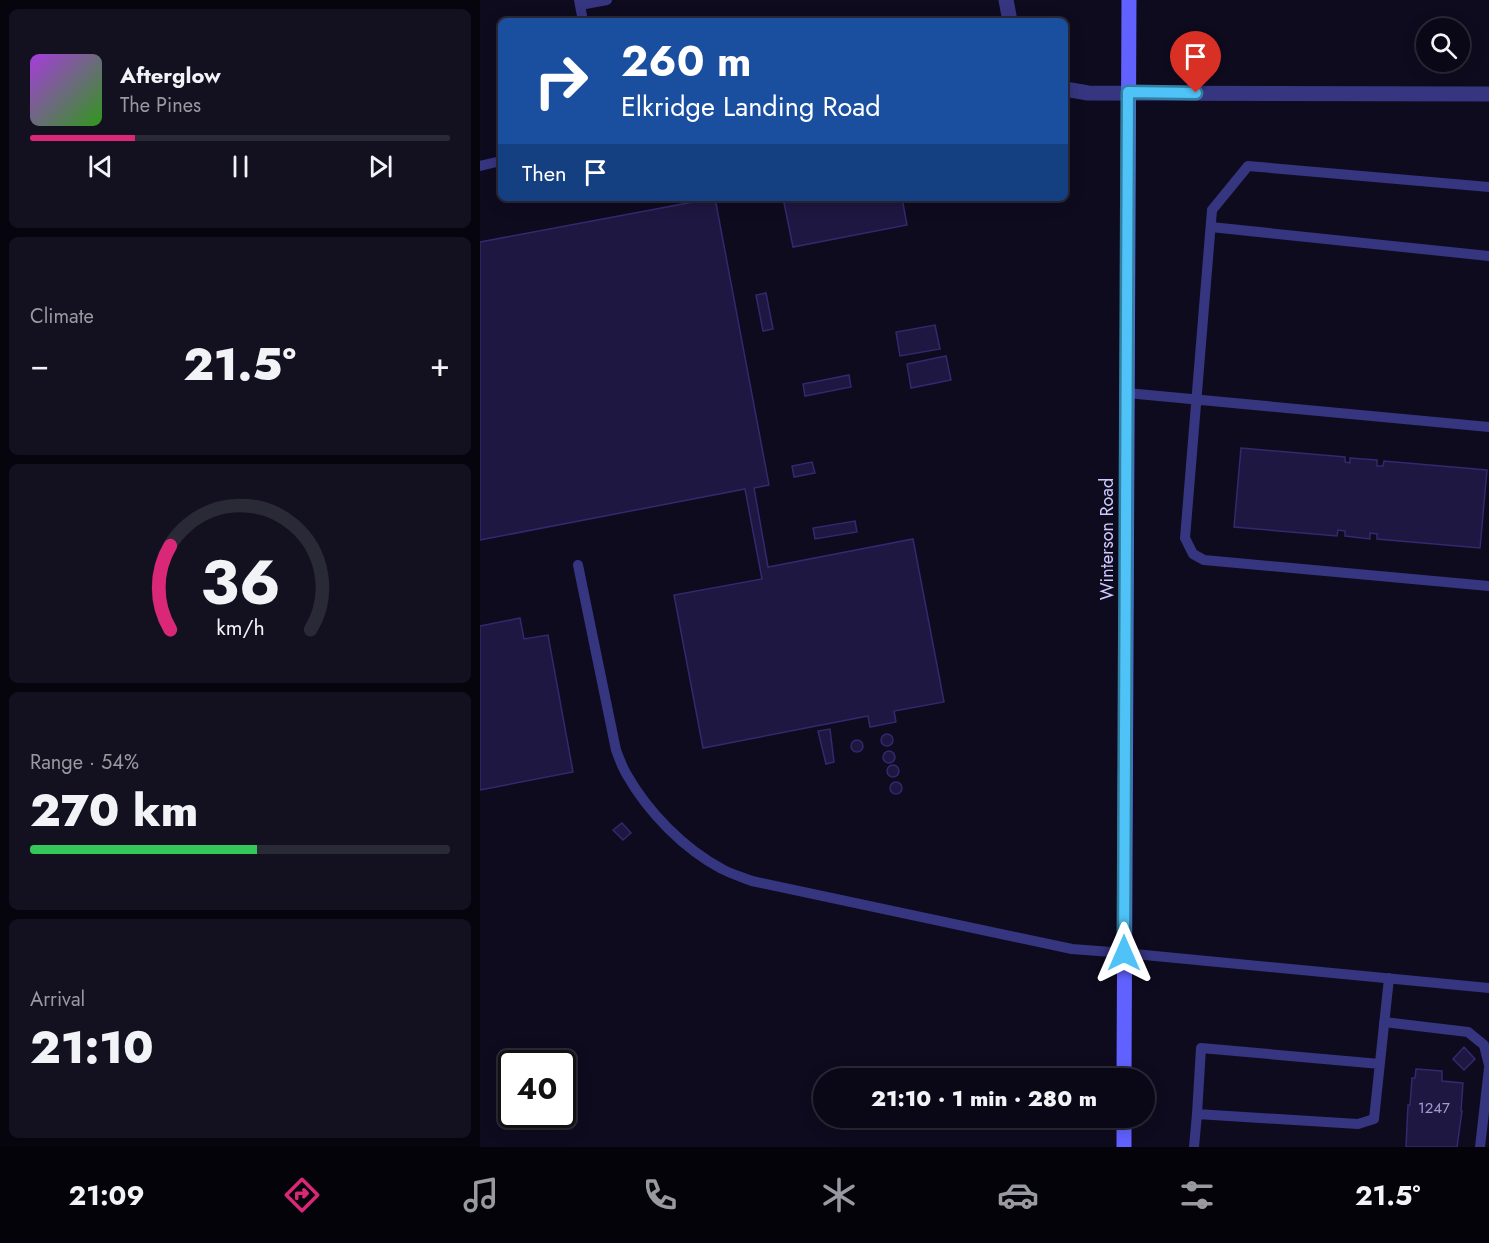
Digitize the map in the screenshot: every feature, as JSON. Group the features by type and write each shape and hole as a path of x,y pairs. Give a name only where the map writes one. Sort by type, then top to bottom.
{"street":[{"path":"1006,0 1009,18"},
{"name":"Winterson Road","path":"1124,1068 1129,0"},
{"path":"1068,90 1088,93 1489,94"},
{"path":"1124,1128 1124,1147"}],"lane":[{"path":"582,18 579,3 607,0"},
{"path":"480,166 498,163"},
{"path":"1489,187 1248,166 1212,210 1185,538 1193,554 1204,560 1489,586"},
{"path":"1211,227 1489,256"},
{"path":"1127,393 1489,427"},
{"path":"578,565 616,750 626,774 651,810 675,835 723,870 752,881 1072,949 1489,988"},
{"path":"1197,1114 1358,1124 1374,1119 1389,978"},
{"path":"1384,1022 1468,1032 1484,1045 1489,1066 1480,1147"},
{"path":"1194,1147 1201,1048 1380,1064"}],"building":[{"path":"699,201 716,201 769,485 754,488 768,567 913,539 944,702 894,711 896,722 870,727 868,716 703,748 674,595 762,579 745,489 480,540 480,242"},
{"path":"784,201 903,201 907,225 793,247"},
{"path":"766,293 773,329 763,331 756,295"},
{"path":"935,325 940,349 900,356 896,332"},
{"path":"946,356 951,380 911,388 907,364"},
{"path":"849,375 851,387 805,396 803,384"},
{"path":"1241,448 1345,457 1345,462 1350,463 1350,458 1377,460 1377,466 1383,466 1384,461 1487,470 1480,548 1377,539 1377,534 1370,533 1370,539 1345,536 1345,531 1338,530 1337,536 1234,527"},
{"path":"812,462 815,473 794,477 792,466"},
{"path":"855,521 857,532 815,539 813,528"},
{"path":"520,618 524,639 548,635 573,772 480,790 480,626"},
{"path":"830,729 834,762 826,764 818,731"},
{"path":"889,734 892,735 892,745 885,746 882,745 881,738 882,735"},
{"path":"859,740 862,741 862,751 855,752 852,751 851,744 852,741"},
{"path":"891,751 894,752 894,762 887,763 884,762 883,755 884,752"},
{"path":"895,765 898,766 898,776 891,777 888,776 887,769 888,766"},
{"path":"898,782 901,783 901,793 894,794 891,793 890,786 891,783"},
{"path":"622,823 631,833 623,840 613,830"},
{"path":"1464,1047 1475,1059 1464,1070 1453,1059"},
{"path":"1416,1069 1442,1071 1442,1081 1463,1083 1457,1147 1406,1147 1408,1105 1410,1105 1412,1078 1415,1078"}],"route":[{"path":"1124,953 1128,92 1196,93"}]}
